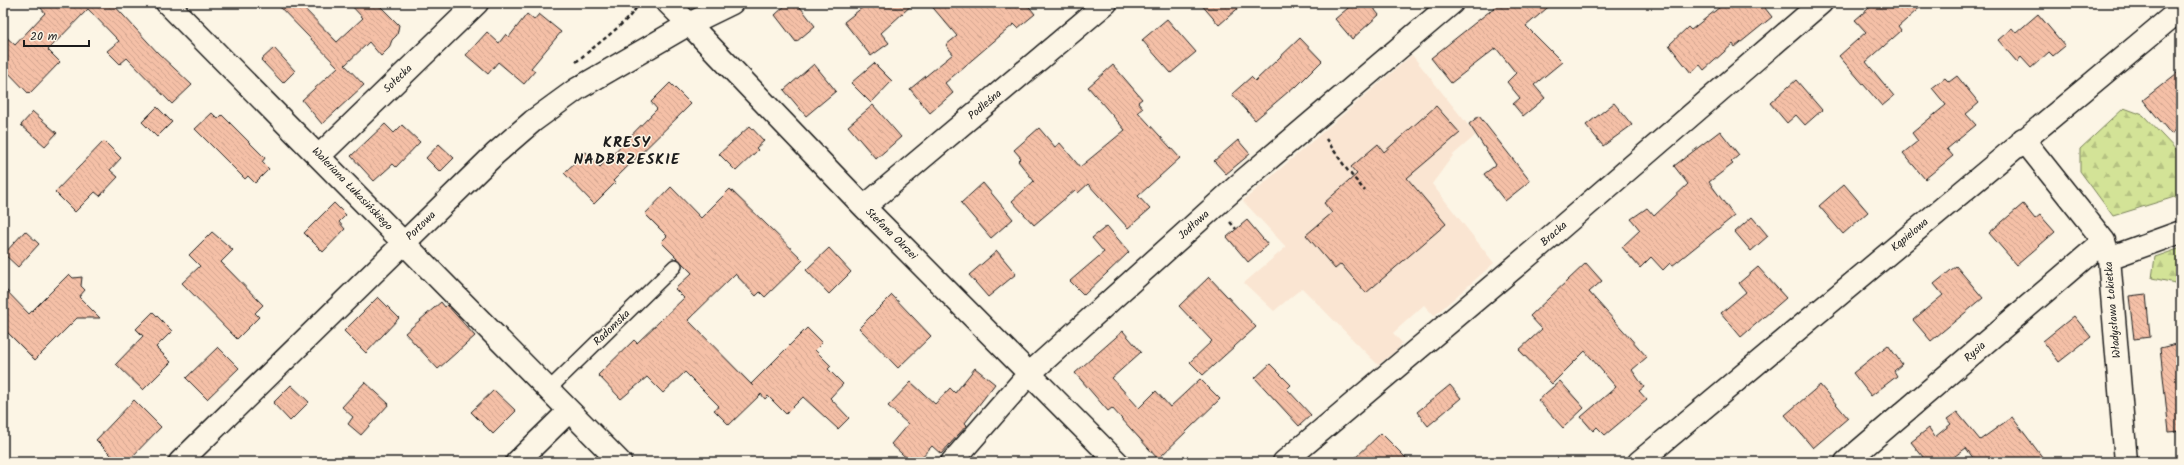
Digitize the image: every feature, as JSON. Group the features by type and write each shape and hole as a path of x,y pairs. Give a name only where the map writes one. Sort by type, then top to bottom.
{"street":[{"name":"Waleriana Łukasińskiego","path":"168,3 620,462"},
{"name":"Sołecka","path":"319,156 477,3"},
{"name":"Stefana Okrzei","path":"668,3 864,207 1117,462"},
{"name":"Portowa","path":"180,462 495,154 533,121 578,89 689,24 732,3"},
{"name":"Podleśna","path":"864,207 1106,3"},
{"name":"Jodłowa","path":"952,462 1029,374 1244,180 1452,3"},
{"name":"Bracka","path":"1284,462 1535,250 1822,3"},
{"name":"Kąpielowa","path":"1639,462 2023,139 2181,9"},
{"path":"2023,139 2107,250 2181,232"},
{"name":"Rysia","path":"1846,462 2107,250"},
{"name":"Władysława Łokietka","path":"2107,250 2126,462"},
{"path":"517,462 569,411"}],"lane":[{"name":"Radomska","path":"548,390 675,266"}],"path":[{"path":"1323,134 1348,171 1365,191"}],"shaded area":[{"path":"1412,55 1476,135 1454,154 1432,184 1494,263 1434,316 1424,305 1393,333 1402,343 1398,349 1378,365 1302,288 1274,311 1244,283 1286,247 1243,201"}],"green space":[{"path":"2124,108 2143,115 2181,155 2181,195 2113,216 2080,171 2080,149"},
{"path":"2181,248 2181,301 2175,283 2152,278 2155,257"}],"building":[{"path":"37,3 112,3 158,53 192,85 172,104 127,58 120,64 107,51 119,41 88,9 48,50 60,62 29,94 3,67 3,34 15,45 45,13"},
{"path":"276,3 299,3 337,42 363,18 349,3 377,3 399,25 397,35 392,40 389,48 381,56 369,42 345,65 364,85 322,124 302,100 338,67"},
{"path":"788,3 797,3 815,26 796,42 775,15"},
{"path":"868,3 914,3 881,33 889,43 871,56 844,22"},
{"path":"929,3 1026,3 1035,14 1018,28 1014,24 945,83 953,93 930,113 910,89 953,54 946,45 957,36"},
{"path":"1200,3 1244,3 1219,25"},
{"path":"1354,3 1375,3 1375,10 1379,15 1352,39 1335,19"},
{"path":"1500,3 1553,3 1526,26 1562,62 1534,85 1545,98 1523,116 1513,104 1520,98 1507,82 1516,73 1496,48 1451,83 1431,58"},
{"path":"1725,3 1761,3 1772,17 1735,47 1733,44 1704,70 1700,65 1691,73 1669,45 1688,27 1691,30"},
{"path":"1875,3 1925,3 1898,27 1901,31 1866,62 1894,96 1882,106 1839,56 1866,32 1855,20"},
{"path":"527,14 534,20 539,14 561,32 531,68 535,71 524,84 498,62 488,74 466,55 487,32 499,43 506,34 509,37"},
{"path":"2038,14 2065,46 2053,56 2049,52 2031,68 2021,57 2017,62 1998,40 2012,28 2016,33"},
{"path":"1167,19 1196,52 1171,73 1142,40"},
{"path":"1300,38 1322,61 1296,87 1295,86 1255,120 1232,94 1251,77 1255,81"},
{"path":"274,48 295,71 283,83 261,60"},
{"path":"874,63 892,81 871,103 851,83"},
{"path":"814,64 836,91 806,116 784,90"},
{"path":"1113,65 1142,99 1138,102 1143,108 1138,112 1180,158 1138,196 1150,209 1128,228 1088,184 1078,193 1075,190 1034,225 1012,201 1034,181 1018,161 1021,158 1014,150 1039,128 1055,147 1060,143 1080,167 1125,130 1088,87"},
{"path":"2181,70 2181,126 2171,134 2143,100"},
{"path":"1957,76 1979,103 1966,114 1976,125 1947,149 1953,156 1925,179 1903,153 1918,141 1912,133 1946,105 1932,88 1945,78 1949,82"},
{"path":"1796,80 1822,110 1805,125 1796,115 1787,123 1770,103"},
{"path":"670,83 691,104 613,181 615,183 594,204 564,173 586,152 600,167 657,109 651,102"},
{"path":"1614,103 1632,125 1603,146 1586,125"},
{"path":"873,105 901,137 876,159 848,126"},
{"path":"1436,106 1460,133 1407,178 1446,224 1366,293 1341,264 1335,269 1306,235 1332,213 1324,203 1357,174 1351,167 1378,144 1384,152"},
{"path":"157,107 172,122 157,137 142,122"},
{"path":"33,112 57,133 45,146 21,125"},
{"path":"212,113 218,119 222,115 265,158 262,162 269,169 255,183 248,176 245,179 195,129"},
{"path":"1479,116 1530,181 1505,201 1484,174 1496,165 1469,124"},
{"path":"385,124 394,133 402,125 420,142 396,167 393,164 374,181 351,156"},
{"path":"750,126 764,141 756,148 758,150 736,171 719,154"},
{"path":"1720,131 1739,155 1731,162 1733,164 1709,182 1734,216 1672,266 1670,263 1663,270 1651,257 1640,268 1622,247 1640,230 1631,219 1647,208 1654,216 1688,184 1674,166"},
{"path":"1238,140 1250,154 1226,174 1214,161"},
{"path":"104,141 121,158 110,170 118,177 100,196 95,192 75,212 55,192"},
{"path":"439,144 454,158 440,172 426,158"},
{"path":"983,183 1013,219 991,238 961,203"},
{"path":"1844,184 1868,212 1843,234 1819,206"},
{"path":"671,187 701,218 730,189 803,260 765,297 760,292 756,296 735,274 688,320 751,384 807,328 822,343 815,350 831,366 828,369 843,384 830,398 849,418 838,429 803,397 786,414 768,396 765,399 761,394 729,425 714,410 719,406 685,372 663,393 647,377 621,399 598,375 634,340 637,343 684,298 675,289 692,273 661,242 667,236 645,214"},
{"path":"334,203 346,215 339,222 345,229 323,252 304,233"},
{"path":"2023,204 2035,219 2040,215 2055,232 2017,265 1989,233"},
{"path":"1752,217 1768,236 1751,251 1735,232"},
{"path":"1247,220 1268,245 1248,262 1227,237"},
{"path":"1107,226 1129,252 1084,295 1070,281 1104,252 1092,238"},
{"path":"25,231 39,244 18,267 4,254"},
{"path":"212,232 233,250 221,262 263,305 255,313 259,317 237,339 182,283 200,266 189,255"},
{"path":"829,248 851,272 829,294 806,270"},
{"path":"997,251 1016,274 988,297 969,275"},
{"path":"1586,263 1602,281 1589,292 1647,357 1632,370 1644,387 1639,391 1647,400 1605,435 1597,427 1593,431 1581,417 1616,387 1585,351 1552,384 1519,350 1542,329 1530,316"},
{"path":"1956,266 1983,298 1931,341 1913,320 1943,295 1934,284"},
{"path":"1758,267 1786,298 1741,337 1721,313 1746,292 1739,283"},
{"path":"69,274 73,278 82,277 81,286 85,290 79,297 100,318 77,318 35,360 3,328 3,287 29,314"},
{"path":"1209,277 1256,327 1203,375 1190,362 1212,341 1179,306"},
{"path":"2146,294 2150,337 2134,339 2129,296"},
{"path":"892,295 931,336 898,368 859,328"},
{"path":"378,297 399,318 366,353 344,331"},
{"path":"441,302 445,307 447,305 475,336 438,369 405,333"},
{"path":"153,312 172,331 156,347 171,362 143,390 116,364 143,336 136,329"},
{"path":"2074,316 2091,337 2059,362 2043,341"},
{"path":"1123,331 1141,352 1112,378 1139,408 1156,391 1170,407 1200,379 1220,399 1158,459 1112,408 1108,411 1075,373"},
{"path":"2181,343 2181,431 2169,432 2160,348"},
{"path":"1888,345 1902,364 1894,371 1897,376 1871,396 1853,373"},
{"path":"218,347 239,368 207,399 186,378"},
{"path":"1270,364 1291,385 1287,389 1311,415 1299,426 1255,378"},
{"path":"975,368 995,384 965,423 967,425 941,454 932,446 917,462 911,462 891,444 908,424 888,406 911,382 935,404 950,388 955,393"},
{"path":"1560,381 1584,408 1563,428 1538,400"},
{"path":"365,382 389,404 361,435 348,424 353,417 342,407"},
{"path":"291,385 309,402 290,421 273,403"},
{"path":"1450,385 1461,398 1428,426 1417,412"},
{"path":"1820,385 1848,418 1813,448 1785,415"},
{"path":"494,390 516,411 493,434 471,412"},
{"path":"134,400 161,427 127,462 118,462 96,440"},
{"path":"1957,412 1980,440 2012,417 2046,462 1976,462 1966,448 1947,462 1927,462 1911,442 1929,428 1935,437 1951,424 1947,419"},
{"path":"1381,433 1410,462 1351,462"}],"district":[{"name":"KRESY NADBRZESKIE","path":"627,152"}]}
